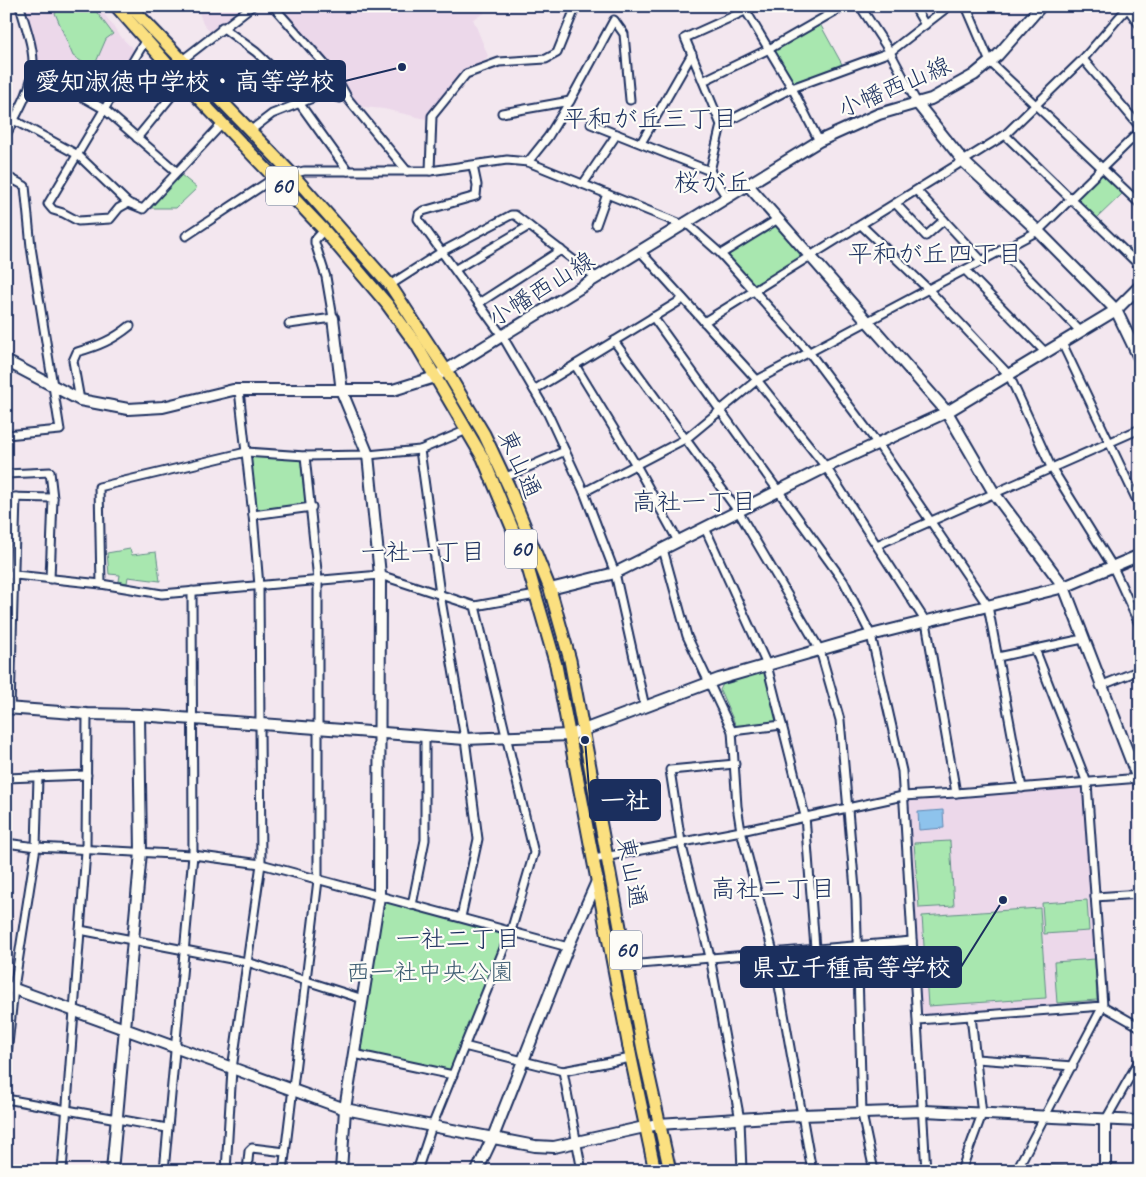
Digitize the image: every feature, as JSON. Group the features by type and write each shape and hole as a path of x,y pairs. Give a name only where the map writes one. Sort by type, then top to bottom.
{"main road":[{"name":"東山通","path":"116,6 183,82 324,230 387,304 436,377 483,458 526,562 556,665 644,1127 656,1171"},
{"name":"東山通","path":"130,6 291,174 390,285 448,372 484,434 550,589 570,660 581,730 608,856 658,1124 670,1171"}],"street":[{"path":"6,135 10,118 26,91 33,69 32,46 20,6"},
{"path":"181,61 222,27 252,6"},
{"path":"273,6 336,77 346,94 407,171"},
{"path":"430,171 432,116 466,74 499,62 546,59 557,53 576,6"},
{"path":"710,171 721,125 685,38 756,6"},
{"path":"703,81 769,49 844,6"},
{"path":"860,6 890,52 917,103 964,162 1038,231 1116,310 1140,360"},
{"path":"914,6 925,26"},
{"path":"721,125 792,88 890,52 949,6"},
{"path":"966,6 990,62 1037,104 1140,204"},
{"name":"小幡西山線","path":"6,361 80,400 128,409 148,409 238,390 342,392 392,390 436,377 448,372 726,196 819,140 880,114 939,96 974,75 990,62 1041,6"},
{"path":"704,322 1005,135 1083,59 1128,6 1140,23"},
{"path":"746,11 792,88 819,140"},
{"path":"528,162 548,137 570,101 614,20 624,34 630,100"},
{"path":"222,27 256,52 289,86 348,171"},
{"path":"128,203 119,208 110,219 78,222 63,213 53,210 48,204 145,41"},
{"path":"640,143 692,54"},
{"path":"1083,59 1140,127"},
{"path":"33,69 104,109 177,172"},
{"path":"137,138 183,82"},
{"path":"250,131 272,114 323,94 340,98 346,94"},
{"path":"502,113 570,101"},
{"path":"10,118 78,155 128,203 143,209 222,124"},
{"path":"591,124 710,171 726,196"},
{"path":"584,492 687,438 721,412 757,380 868,323 927,288 966,270 981,260 1038,231 1140,131"},
{"path":"583,184 617,134"},
{"path":"1005,135 1140,266"},
{"path":"186,236 274,178 291,174 348,171 430,171 507,160 528,162 683,223 721,254 809,352 878,444 988,606 1022,788"},
{"path":"473,166 476,196 419,214 420,223 443,251 503,337 534,390 565,451 584,492 615,573 645,707"},
{"path":"6,176 25,186 30,239 60,430 6,435"},
{"path":"594,859 742,831 903,796 1139,780 1100,686 1064,587 994,493 948,412 747,184"},
{"path":"917,191 981,260"},
{"path":"596,225 607,194"},
{"path":"896,204 926,236 944,220"},
{"path":"390,285 443,251 511,215 529,226 597,278"},
{"path":"721,254 778,219"},
{"path":"861,225 927,288 1009,375 1051,467 1113,567 1140,626"},
{"path":"456,270 529,226"},
{"path":"324,230 315,240 315,243 326,277 342,392 368,455 380,575 379,897 345,1108 341,1171"},
{"path":"479,303 561,250"},
{"path":"640,250 757,380 826,467 926,622 956,793"},
{"path":"1001,250 1081,332"},
{"path":"966,270 1046,353"},
{"path":"550,589 615,573 826,467 948,412 1116,310 1140,286"},
{"path":"534,390 683,299"},
{"path":"653,317 844,582 872,635 902,771 924,1111 926,1171"},
{"path":"289,324 333,318"},
{"path":"80,400 73,361 77,352 115,338 130,326"},
{"path":"614,341 687,438 738,511 820,650 840,720 846,807 856,900 862,1114 874,1171"},
{"path":"1062,343 1140,507"},
{"path":"576,365 636,465 678,541"},
{"path":"226,1171 232,1069 261,864 259,586 253,515 238,390"},
{"path":"878,545 1140,429"},
{"path":"101,584 99,487 246,452 305,456 368,455 420,450 467,430"},
{"path":"420,450 440,594 465,739 478,839 461,918"},
{"path":"504,478 565,451"},
{"path":"283,1171 318,880 318,580 312,507 305,456"},
{"path":"6,474 50,472 52,498 50,578"},
{"path":"6,497 52,498"},
{"path":"16,497 10,574 8,708 87,714 140,714 425,737 465,739 570,736 581,730 709,682 872,635 1064,587 1140,555"},
{"path":"253,515 312,507"},
{"path":"705,528 768,665 805,816 815,948"},
{"path":"663,549 687,636 732,731 742,831 773,952 812,1171"},
{"path":"10,574 101,584 162,594 380,575 475,606 536,595"},
{"path":"164,1171 193,855 192,591"},
{"path":"417,1171 432,1126 511,931 534,853 475,606"},
{"path":"998,656 1083,639"},
{"path":"1035,649 1086,783 1103,1006 1047,1116 1016,1169 1071,1171"},
{"path":"1100,686 1140,670"},
{"path":"62,1171 65,1110 86,851 87,714"},
{"path":"112,1171 141,852 140,714"},
{"path":"732,731 782,725"},
{"path":"412,905 425,840 425,737"},
{"path":"735,764 670,770 681,842 710,957 740,1120 740,1170"},
{"path":"6,778 87,775"},
{"path":"6,1064 10,987 36,847 38,777"},
{"path":"6,843 86,851 193,855 261,864 568,947"},
{"path":"477,1171 493,1137 568,947 598,878"},
{"path":"1095,898 1140,894"},
{"path":"80,930 247,962 363,999"},
{"path":"628,965 857,944 912,941"},
{"path":"10,987 232,1069 345,1108 535,1146 554,1147 658,1124 801,1115 924,1111 1047,1116 1105,1121 1140,1121"},
{"path":"918,1020 1103,1006 1140,1027"},
{"path":"961,1171 982,1114 971,1016"},
{"path":"464,1046 563,1071 631,1058"},
{"path":"354,1054 453,1076"},
{"path":"976,1059 1072,1066"},
{"path":"1105,1171 1105,1121 1140,1059"},
{"path":"563,1071 582,1171"},
{"path":"6,1098 167,1128"},
{"path":"247,1171 249,1151 252,1148 285,1152"}],"shaded area":[{"path":"23,6 98,6 122,38 136,52 105,100 100,102 41,68 37,63 35,40"},
{"path":"197,6 244,6 210,32 203,24"},
{"path":"278,6 481,6 485,13 473,19 488,56 482,63 465,72 430,120 384,109 363,107 355,102 343,80"},
{"path":"1081,787 1083,789 1101,1000 1099,1003 921,1015 907,800"}],"green space":[{"path":"65,6 92,6 113,34 106,39 93,69 73,56 55,13"},
{"path":"820,24 843,66 794,83 774,50"},
{"path":"1102,173 1123,193 1096,219 1074,199"},
{"path":"180,174 197,188 176,208 149,208"},
{"path":"777,225 803,256 756,285 725,256"},
{"path":"249,455 303,457 307,506 258,512 255,509"},
{"path":"130,549 132,555 156,552 160,581 128,577 127,583 119,581 120,575 109,574 107,553"},
{"path":"762,672 767,673 779,721 737,728 720,690 724,682"},
{"path":"950,841 954,906 919,908 914,843"},
{"path":"1087,900 1089,931 1044,934 1042,903"},
{"name":"西一社中央公園","path":"385,901 503,932 506,937 452,1072 363,1051 361,1048 382,902"},
{"path":"1040,908 1046,998 928,1006 922,916"},
{"path":"1095,959 1097,1000 1057,1003 1054,962"}],"water":[{"path":"943,810 944,828 919,830 918,812"}],"place":[{"name":"愛知淑徳中学校・高等学校","path":"402,67"},
{"name":"一社","path":"585,740"},
{"name":"県立千種高等学校","path":"1003,900"}],"district":[{"name":"平和が丘三丁目","path":"650,119"},
{"name":"桜が丘","path":"713,182"},
{"name":"平和が丘四丁目","path":"935,254"},
{"name":"高社一丁目","path":"694,502"},
{"name":"一社一丁目","path":"423,552"},
{"name":"高社二丁目","path":"773,889"},
{"name":"一社二丁目","path":"458,939"}]}
